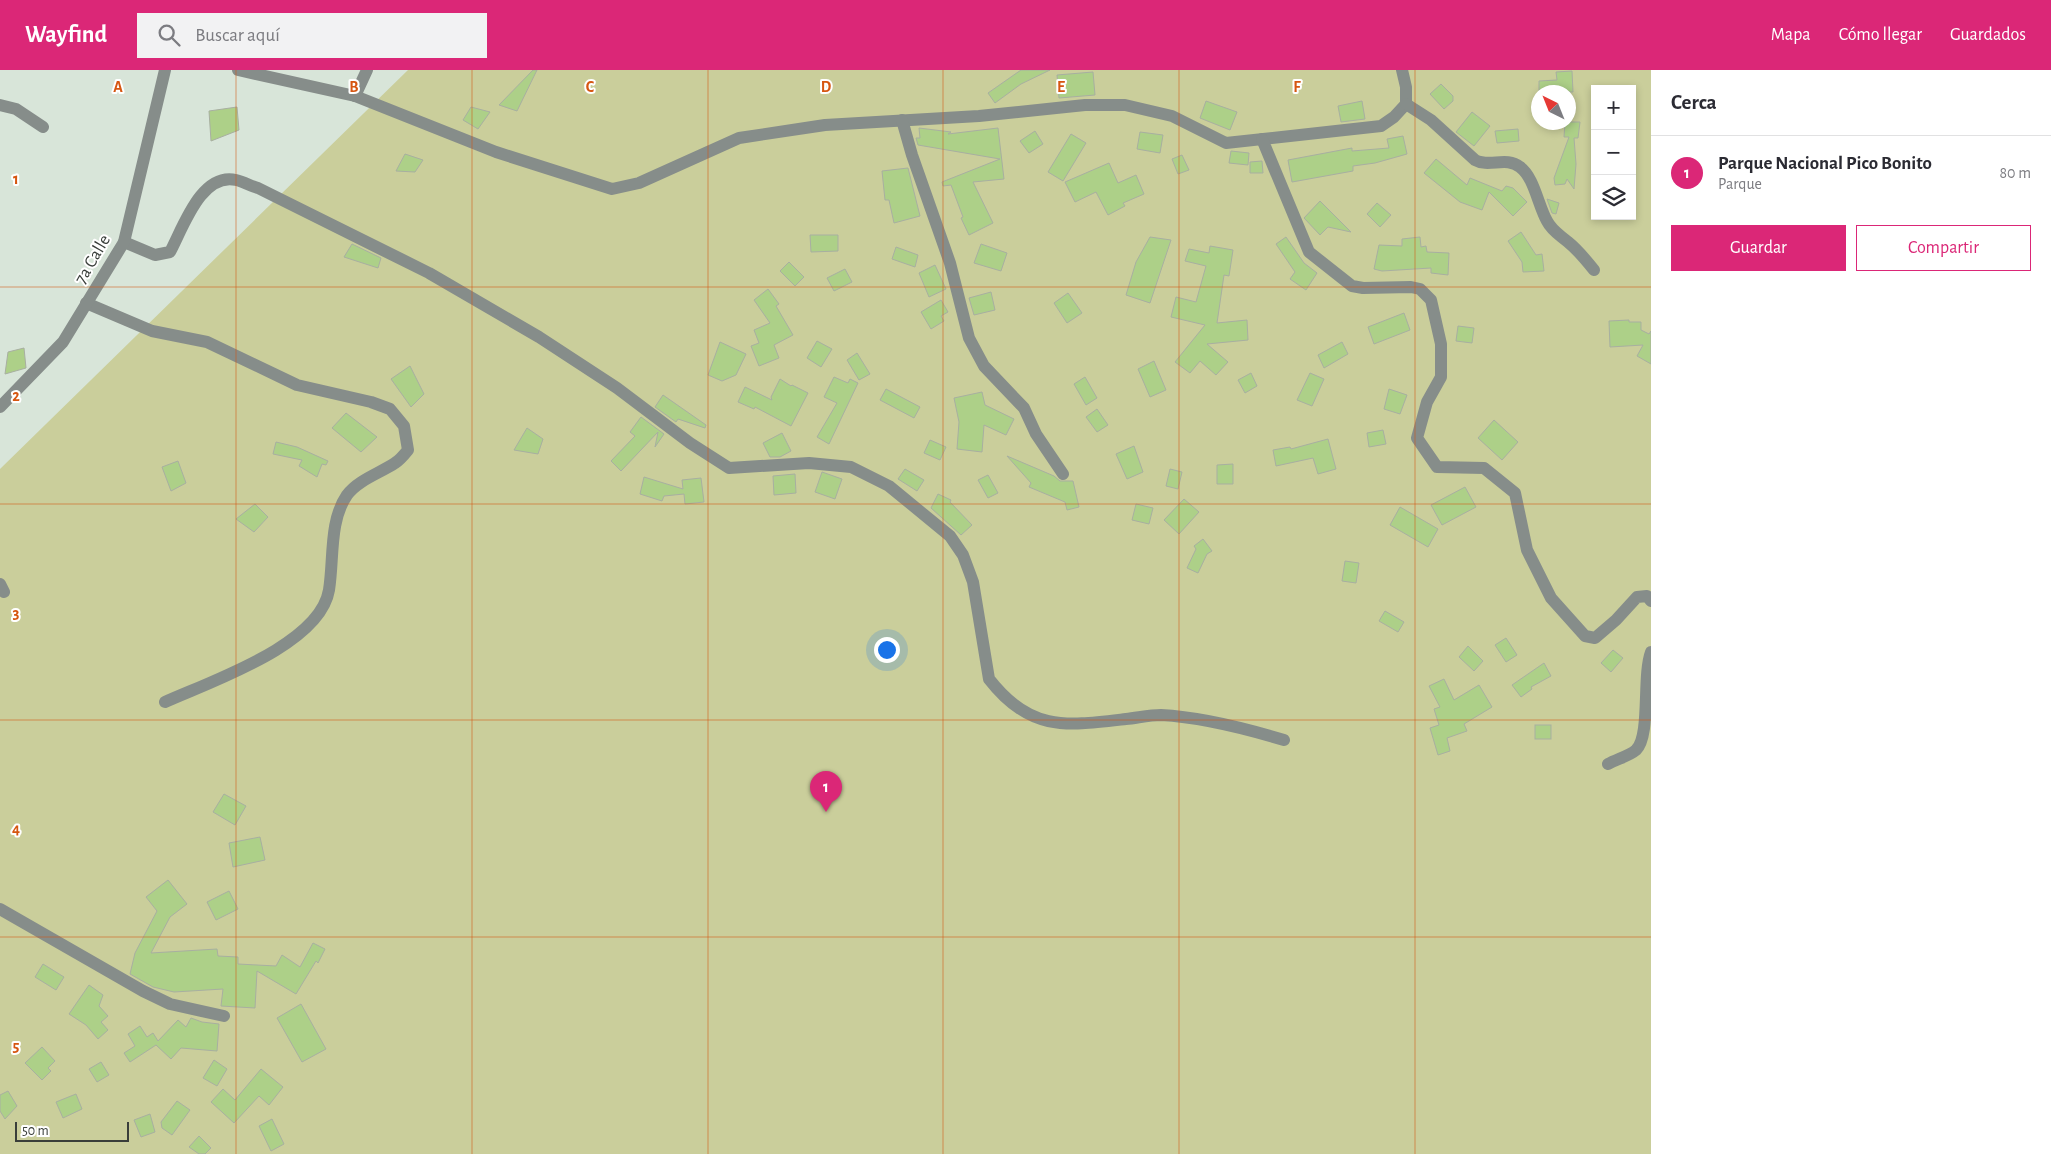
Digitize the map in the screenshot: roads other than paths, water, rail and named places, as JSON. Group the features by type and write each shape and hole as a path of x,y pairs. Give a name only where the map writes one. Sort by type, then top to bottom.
{"street":[{"name":"7a Calle","path":"0,407 63,342 124,242 165,70"},
{"path":"238,70 355,96 496,152 612,189 639,183 739,138 825,125 979,116 1085,105 1126,105 1172,116 1226,143 1381,126 1394,117 1406,104 1406,87 1402,70"},
{"path":"355,96 367,70"},
{"path":"1406,104 1431,120 1475,160 1481,163 1505,161 1519,166 1532,183 1534,194 1554,231 1569,242 1594,270"},
{"path":"0,105 16,109 43,127"},
{"path":"902,120 912,155 950,263 969,338 984,366 1024,408 1036,434 1063,474"},
{"path":"1262,139 1309,252 1352,286 1363,288 1411,287 1420,289 1431,300 1441,344 1441,377 1428,402 1416,438 1437,467 1484,468 1515,494 1527,550 1551,598 1585,636 1595,638 1616,620 1637,597 1647,596 1651,601"},
{"path":"124,242 155,255 170,252 199,196 213,184 235,180 258,188 429,273 539,337 617,388 690,443 729,468 809,464 851,467 889,486 950,536 961,550 973,582 989,679 999,691 1026,714 1047,722 1073,724 1159,715 1207,721 1284,740"},
{"path":"86,302 152,331 207,342 297,384 371,402 390,409 404,426 408,450 396,463 372,475 348,493 336,518 328,597 317,615 295,637 270,655 165,702"},
{"path":"1608,764 1637,750 1643,740 1646,726 1646,682 1651,652"},
{"path":"0,909 143,991 170,1004 224,1016"}],"place":[{"name":"Parque Nacional Pico Bonito","path":"826,812"}]}
